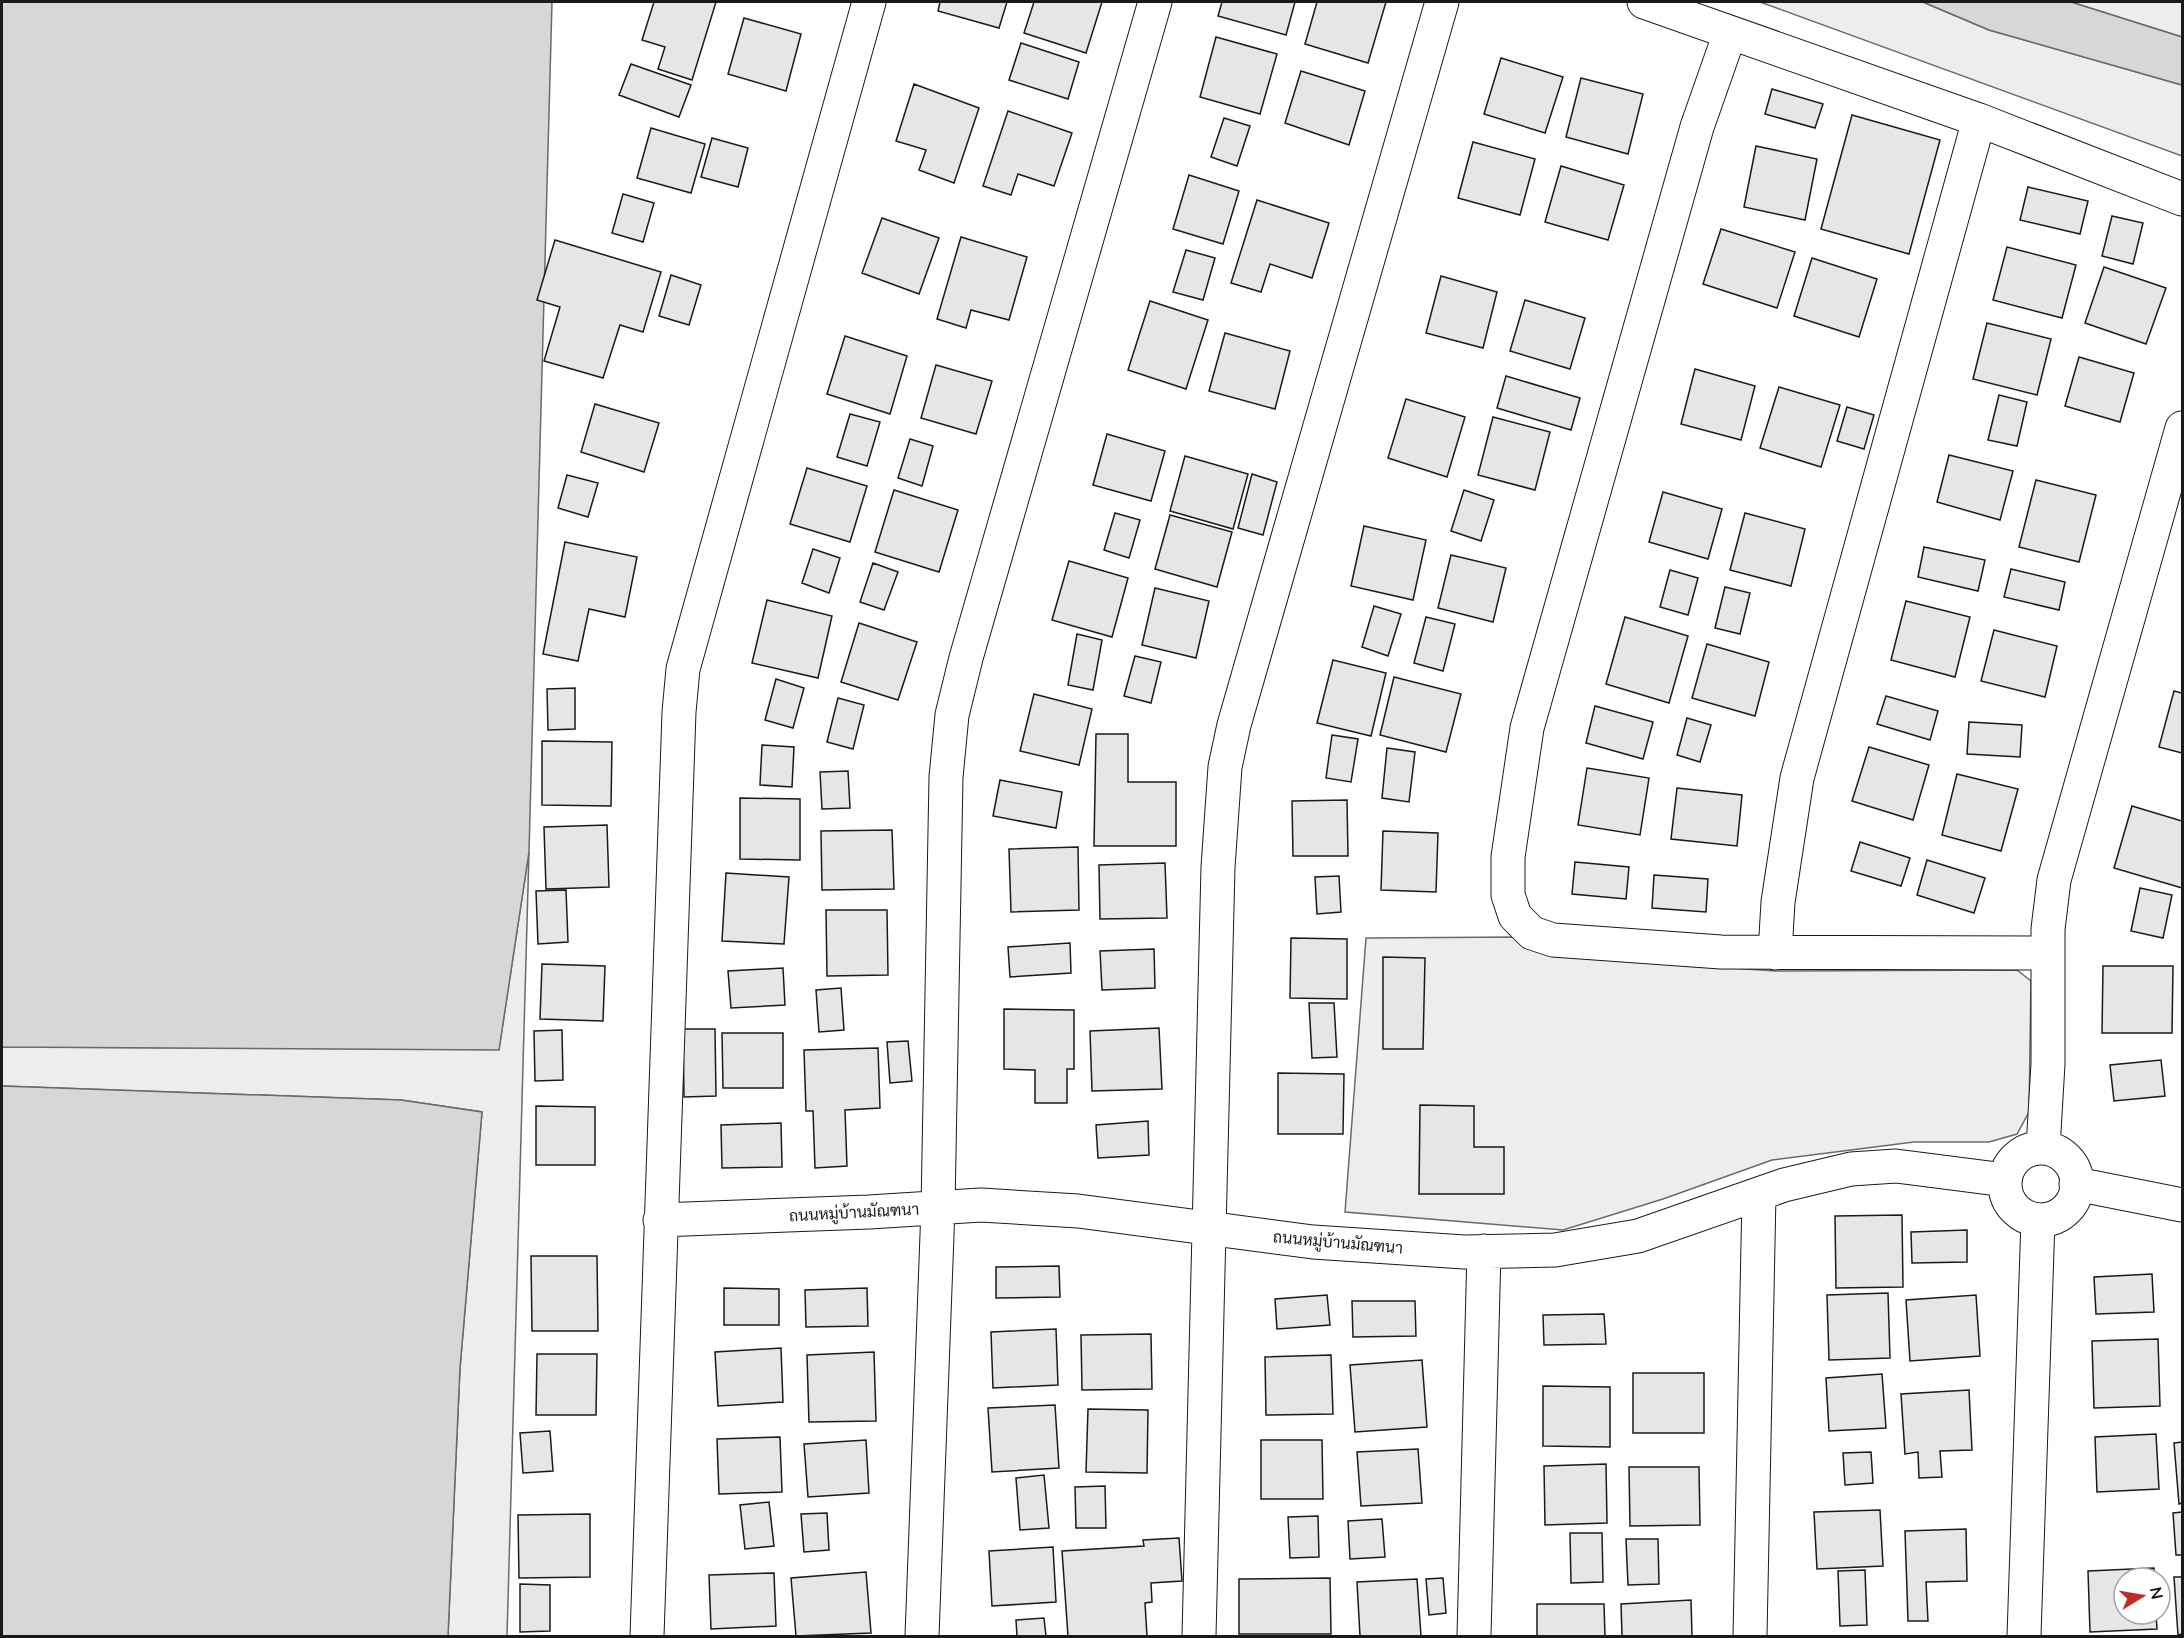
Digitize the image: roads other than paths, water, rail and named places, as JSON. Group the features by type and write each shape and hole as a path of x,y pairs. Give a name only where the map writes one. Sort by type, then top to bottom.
{"street":[{"path":"647,1636 660,1220 679,712 683,669 869,2"},
{"path":"922,1636 938,1208 946,777 952,715 966,658 1155,2"},
{"path":"1198,1636 1218,867 1225,767 1234,725 1442,2"},
{"path":"1644,2 1978,120 2182,199"},
{"path":"1730,33 1697,127 1527,728 1514,801 1508,857 1508,895 1515,916 1532,933 1553,940 1721,952 2047,953"},
{"path":"1775,953 1778,902 1797,778 1978,120"},
{"path":"2043,1148 2048,1064 2047,953 2054,880 2182,428"},
{"path":"2043,1148 2057,1152 2068,1161 2075,1174 2076,1184 2073,1200 2067,1209 2049,1220 2038,1220 2019,1213 2010,1202 2005,1180 2015,1159 2028,1150 2043,1148"},
{"name":"ถนนหมู่บ้านมัณฑนา","path":"660,1220 981,1205 1078,1211 1313,1242 1484,1251 1556,1250 1638,1236 1784,1185 1851,1168 1896,1166 2005,1180"},
{"path":"2076,1184 2182,1204"},
{"path":"1750,1636 1759,1194"},
{"path":"2024,1636 2038,1220"},
{"path":"1474,1636 1484,1251"}]}
